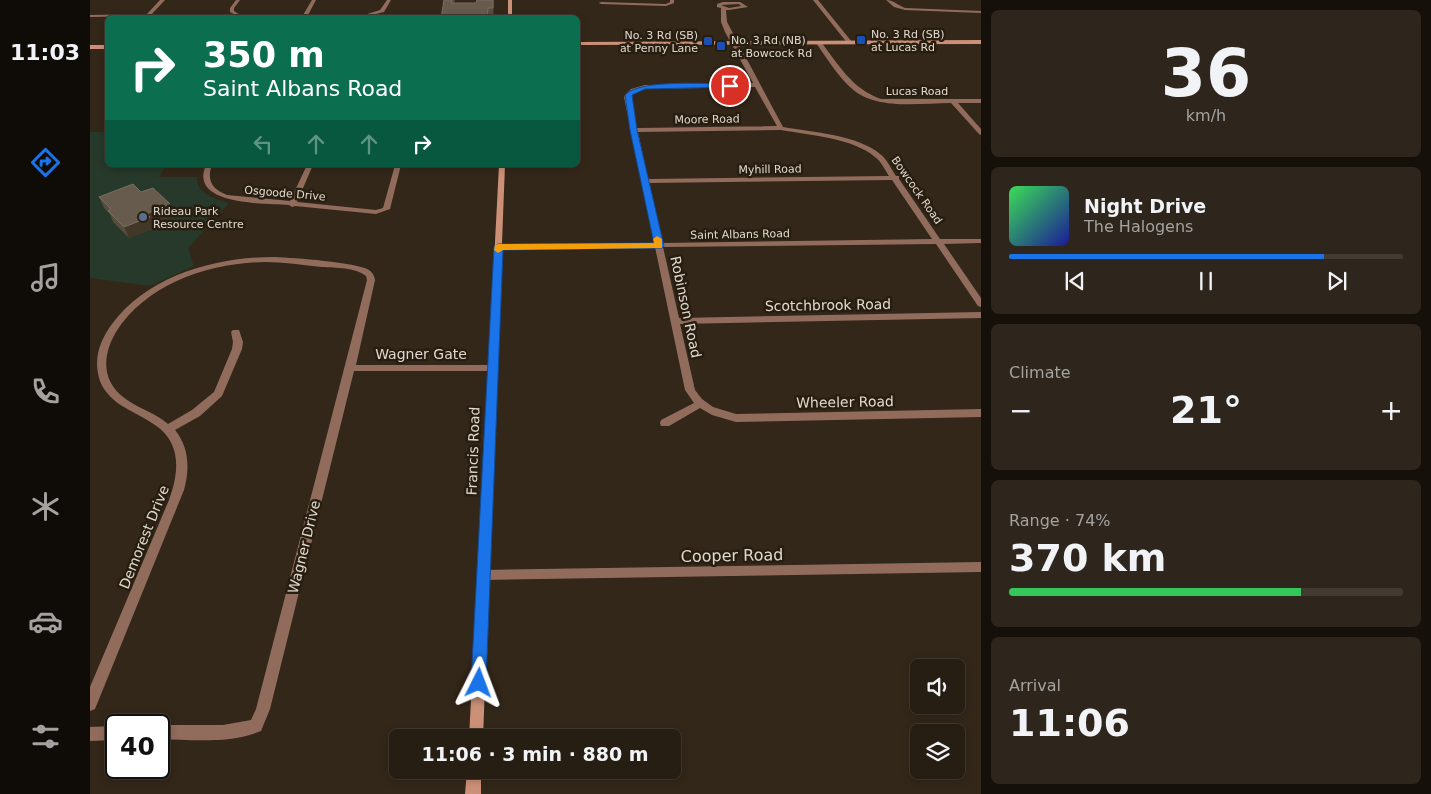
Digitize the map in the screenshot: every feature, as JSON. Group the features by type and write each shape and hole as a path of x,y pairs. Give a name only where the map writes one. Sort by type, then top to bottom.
{"street":[{"path":"148,15 163,0"},
{"path":"237,15 232,10 238,0"},
{"path":"305,15 314,0"},
{"path":"371,15 384,10 389,0"},
{"path":"510,0 510,15"},
{"path":"601,3 666,5 672,3 672,0"},
{"path":"815,0 850,43"},
{"path":"888,0 902,9 980,14"},
{"path":"723,8 725,26 756,86 781,128"},
{"path":"90,16 105,16"},
{"path":"580,44 981,42"},
{"name":"Lucas Road","path":"819,43 854,90 866,97 880,101 981,101"},
{"path":"90,47 105,47"},
{"name":"Robinson Road","path":"700,404 690,390 627,98 630,92 651,86 756,86"},
{"path":"953,101 981,133"},
{"name":"Moore Road","path":"634,130 781,128"},
{"name":"Bowcock Road","path":"781,128 851,143 866,148 879,156 896,178 981,304"},
{"name":"Osgoode Drive","path":"208,167 206,181 209,187 221,195 238,200 376,212 386,209 397,167"},
{"path":"292,205 309,167"},
{"name":"Francis Road","path":"476,729 502,167"},
{"name":"Myhill Road","path":"645,181 896,178"},
{"name":"Saint Albans Road","path":"498,247 981,241"},
{"name":"Wagner Drive","path":"169,429 121,401 110,390 103,376 102,354 108,336 124,314 144,297 183,276 211,267 250,260 312,263 361,269 368,272 371,280 350,368 263,708 256,726 250,729 170,732"},
{"name":"Scotchbrook Road","path":"675,321 981,316"},
{"path":"169,429 196,413 218,394 237,349 236,332"},
{"name":"Wagner Gate","path":"350,368 492,368"},
{"path":"665,423 700,404"},
{"name":"Wheeler Road","path":"700,404 711,410 736,418 981,413"},
{"name":"Demorest Drive","path":"90,704 179,485 182,457 177,441 169,429"},
{"name":"Cooper Road","path":"484,575 981,567"},
{"path":"90,734 105,733"},
{"path":"473,794 474,779"}],"green space":[{"path":"90,132 105,132 105,167 165,167 159,177 197,177 203,192 229,203 188,248 194,266 150,286 90,278"}],"building":[{"path":"444,0 452,0 451,3 476,3 477,0 493,0 493,8 488,8 487,15 442,15"},
{"path":"133,184 141,192 153,188 170,204 146,214 150,217 124,227 108,211 111,209 99,197"}],"slow traffic":[{"path":"498,250 498,247 659,246 657,239"}],"place":[{"name":"No. 3 Rd (SB) at Lucas Rd","path":"861,40"},
{"name":"No. 3 Rd (SB) at Penny Lane","path":"708,41"},
{"name":"No. 3 Rd (NB) at Bowcock Rd","path":"721,46"},
{"name":"Rideau Park Resource Centre","path":"143,217"}],"route":[{"path":"479,683 498,247 659,246 627,98 628,95 633,90 651,86 730,86"}]}
